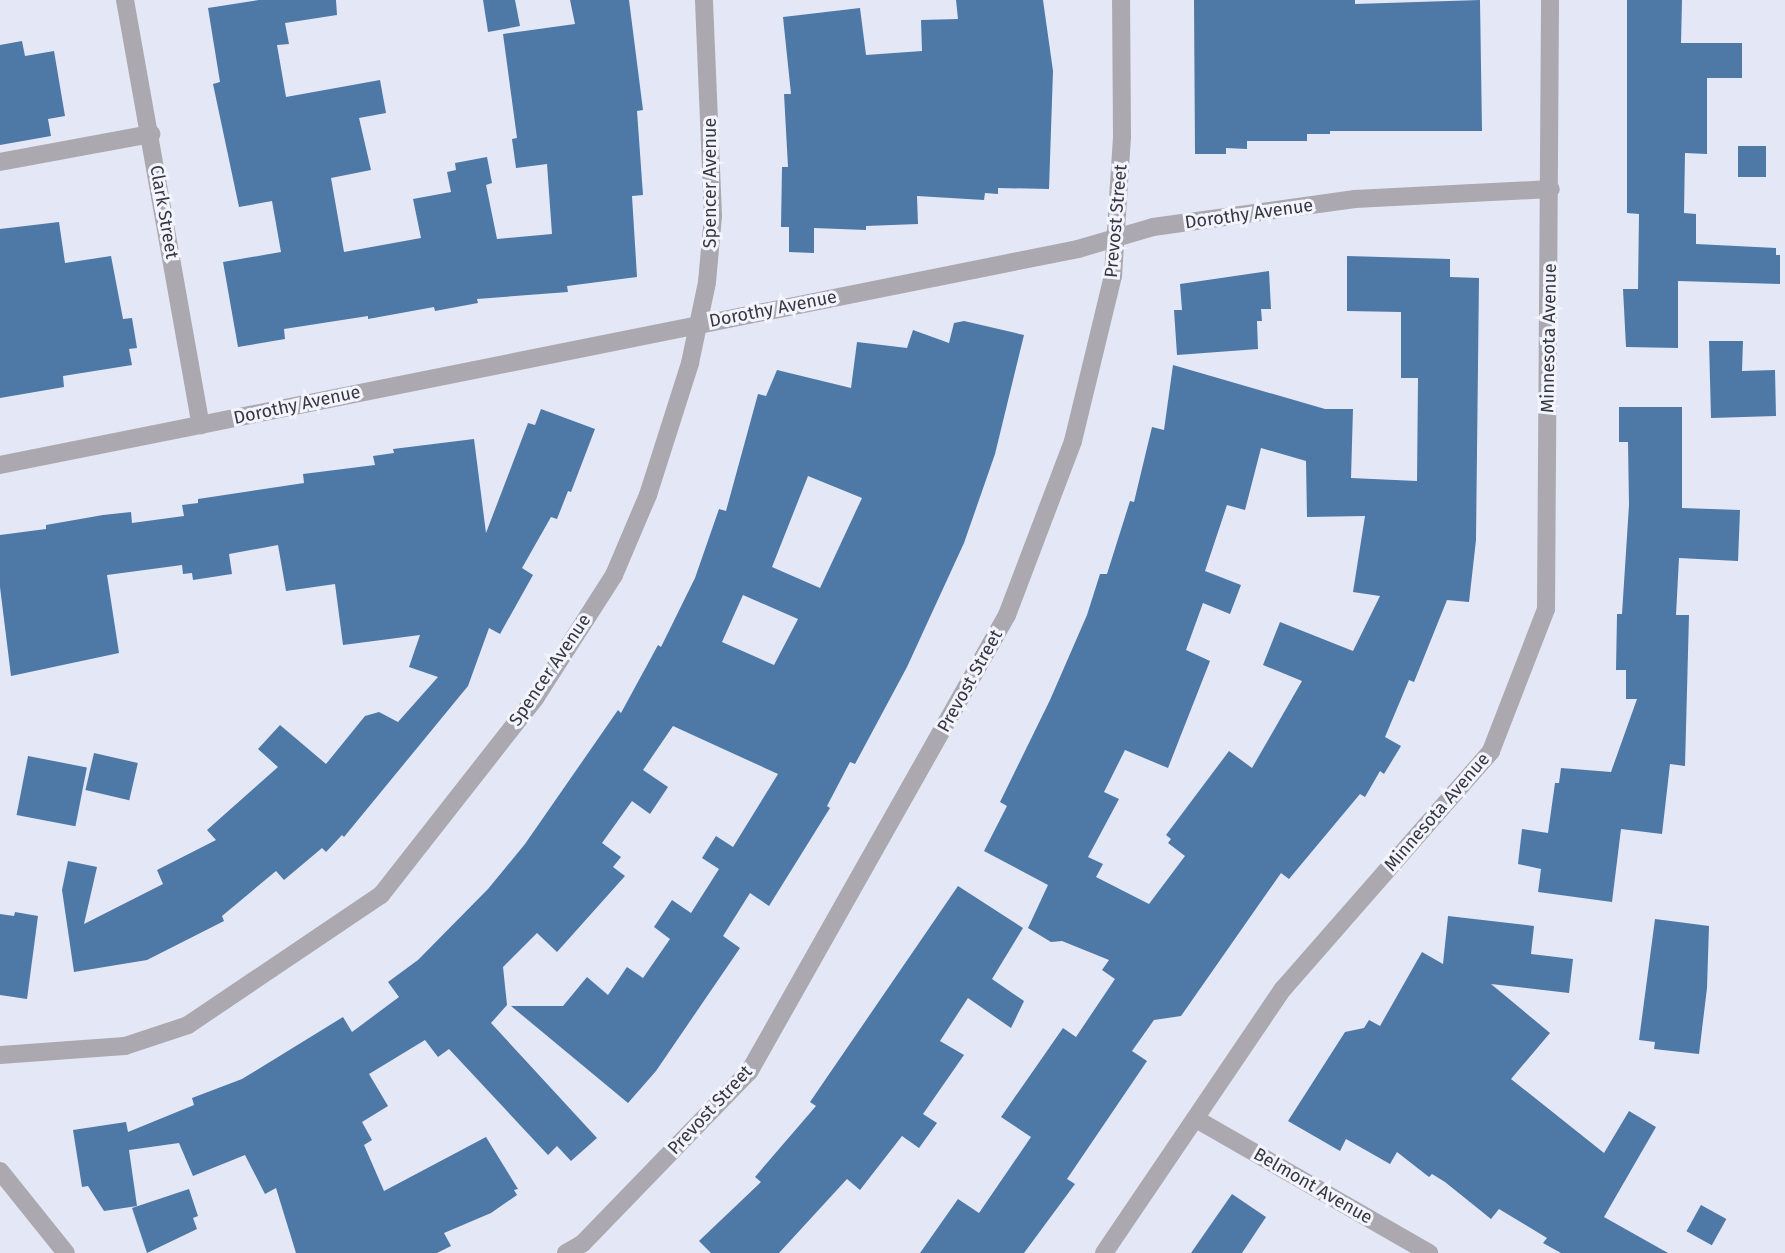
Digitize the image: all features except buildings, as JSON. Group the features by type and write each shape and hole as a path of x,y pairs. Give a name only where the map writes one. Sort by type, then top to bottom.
{"street":[{"name":"Clark Street","path":"125,0 201,425"},
{"name":"Spencer Avenue","path":"0,1055 125,1046 188,1025 381,895 536,697 614,575 679,407 699,323 713,216 704,0"},
{"name":"Prevost Street","path":"566,1253 583,1243 749,1072 1007,615 1073,441 1113,276 1122,137 1121,0"},
{"name":"Minnesota Avenue","path":"1104,1253 1283,989 1491,751 1546,609 1551,189 1550,0"},
{"path":"0,162 150,134"},
{"name":"Dorothy Avenue","path":"0,465 1116,238 1153,227 1355,199 1551,189"},
{"name":"Belmont Avenue","path":"1196,1119 1430,1253"},
{"path":"0,1171 66,1253"}]}
